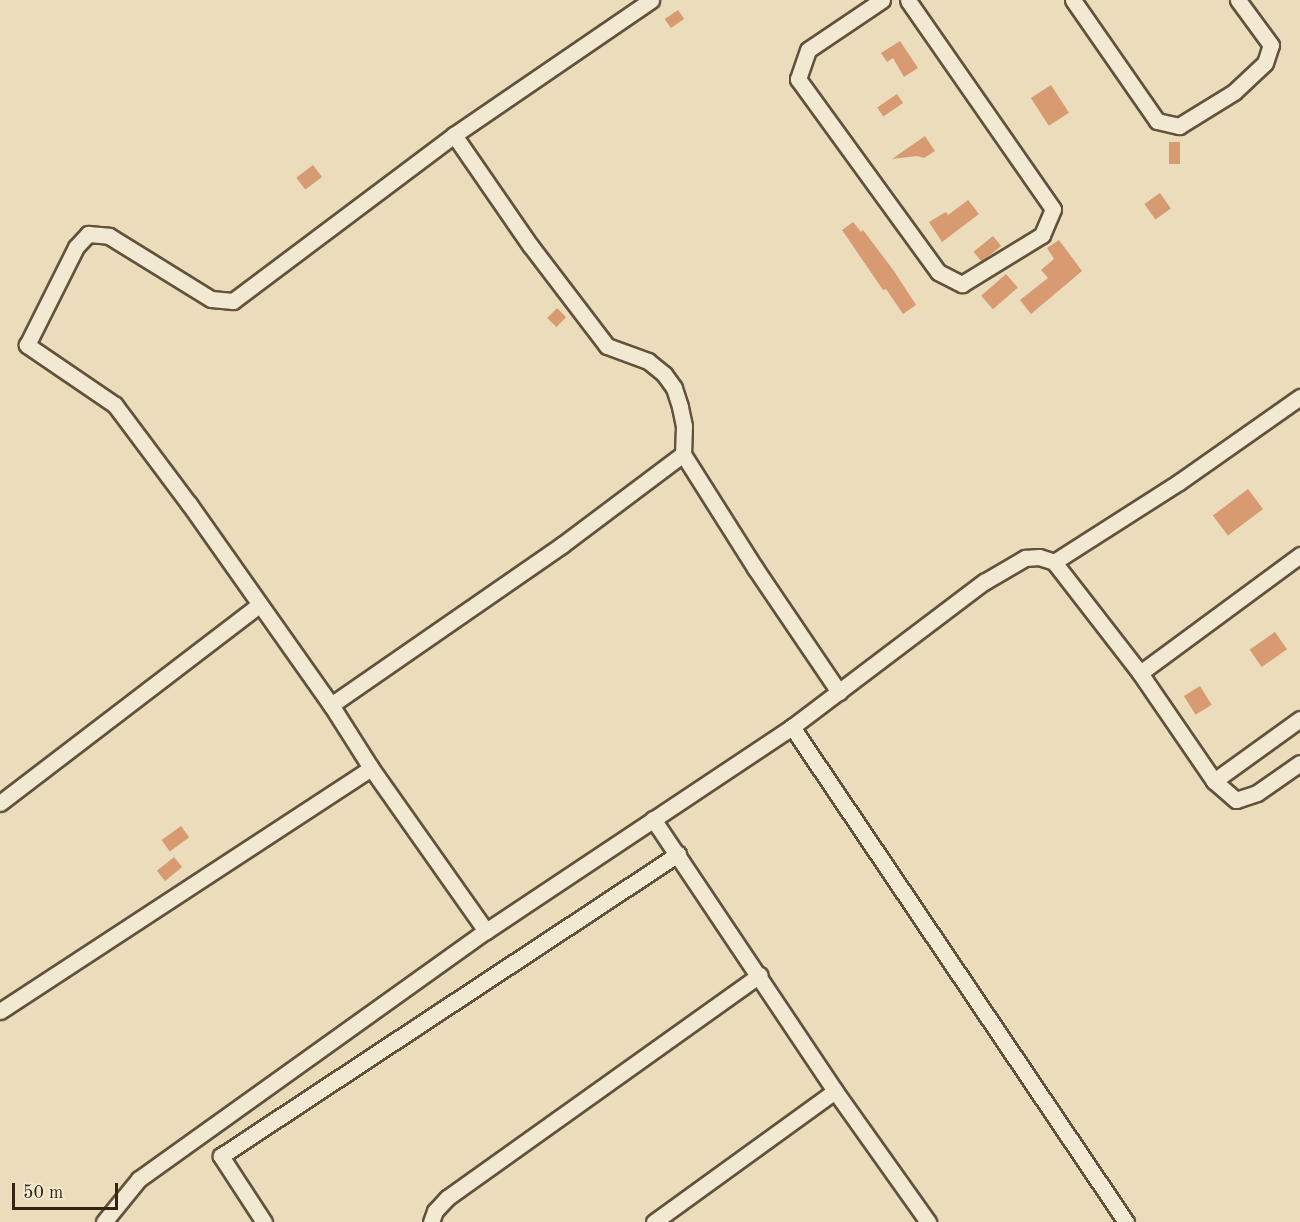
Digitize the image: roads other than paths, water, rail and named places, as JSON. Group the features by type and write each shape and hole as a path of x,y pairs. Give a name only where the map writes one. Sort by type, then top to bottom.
{"street":[{"path":"486,932 370,768 331,705 258,606 189,504 115,405 27,345 76,247 88,234 109,236 211,299 233,301 454,135 651,0"},
{"path":"882,0 808,50 798,79 938,272 962,284 1042,235 1053,208 908,0"},
{"path":"1073,0 1157,121 1179,126 1234,92 1265,63 1271,45 1238,0"},
{"path":"454,135 530,245 607,346 648,361 664,374 674,388 684,426 683,454 755,568 839,692"},
{"path":"1054,562 1179,482 1300,397"},
{"path":"331,705 562,545 683,454"},
{"path":"1140,673 1300,555"},
{"path":"104,1222 139,1179 486,932 792,727 1007,568 1031,557 1054,562 1140,673 1214,781 1236,800 1257,793 1298,769"},
{"path":"0,802 258,606"},
{"path":"1214,781 1300,719"},
{"path":"792,727 1126,1222"},
{"path":"0,1011 370,768"},
{"path":"652,819 760,975 835,1091 928,1222"},
{"path":"264,1222 220,1156 678,854"},
{"path":"431,1222 435,1211 447,1198 760,975"},
{"path":"654,1222 835,1091"}]}
